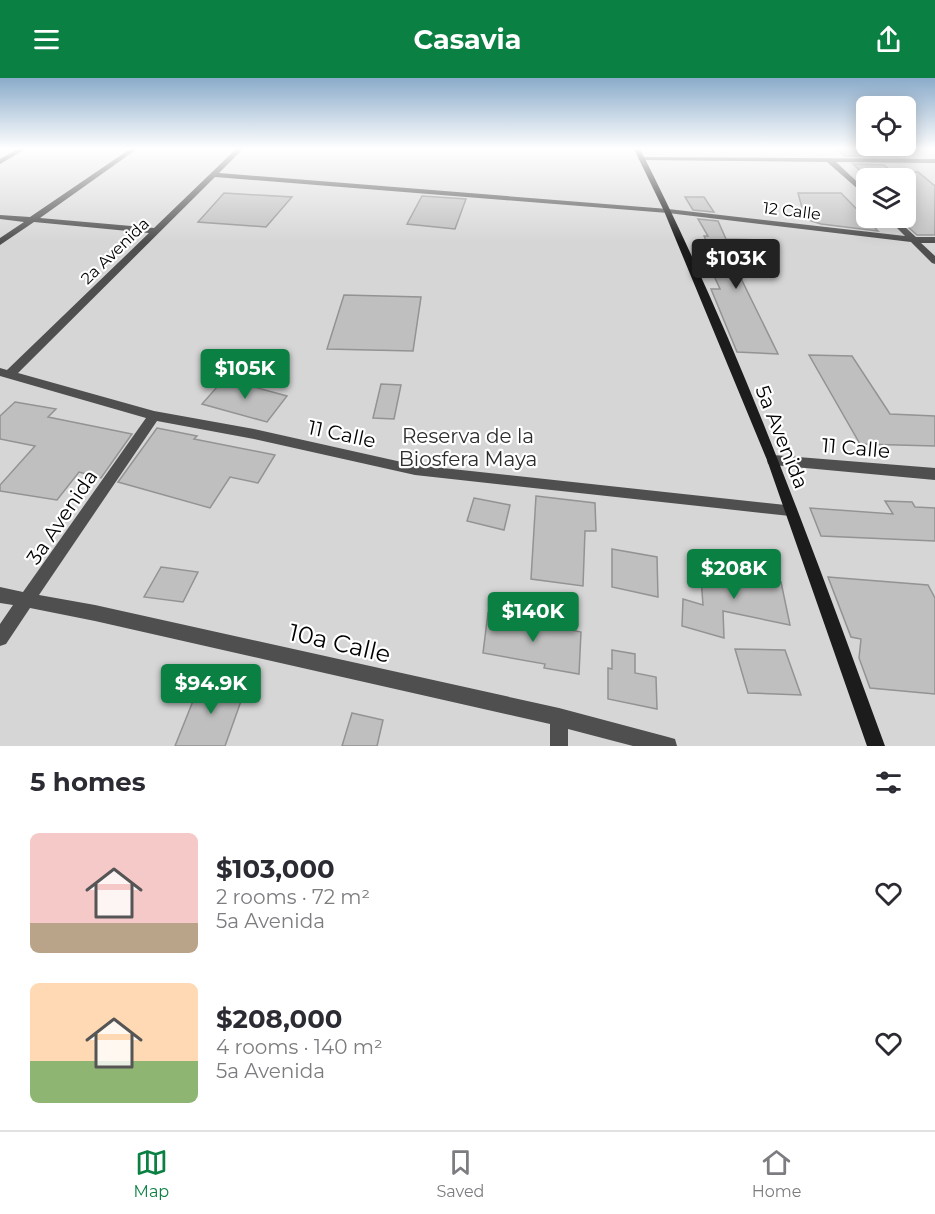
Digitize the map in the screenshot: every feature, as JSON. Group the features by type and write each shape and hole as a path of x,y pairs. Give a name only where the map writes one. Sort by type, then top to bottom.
{"street":[{"path":"0,242 90,180"},
{"name":"2a Avenida","path":"5,373 210,180"},
{"name":"12 Calle","path":"268,180 668,211 915,240 935,240"},
{"name":"5a Avenida","path":"652,180 668,211 773,460 876,746"},
{"path":"0,217 157,231"},
{"path":"902,228 935,261"},
{"name":"11 Calle","path":"5,373 154,416 254,434 415,470 790,510"},
{"name":"3a Avenida","path":"0,638 154,416"},
{"name":"11 Calle","path":"773,460 935,474"},
{"name":"10a Calle","path":"0,595 559,717 668,746"},
{"path":"559,717 560,746"}],"green space":[{"name":"Reserva de la Biosfera Maya","path":"0,180 856,180 856,228 916,228 916,180 935,180 935,746 0,746"}],"building":[{"path":"916,180 928,180 935,186 935,235 917,235 909,228 916,228"},
{"path":"224,193 292,197 266,227 198,222"},
{"path":"798,193 841,193 856,208 856,228 875,228 878,231 821,224 805,219"},
{"path":"422,196 466,199 455,229 407,224"},
{"path":"685,197 704,197 714,212 693,210"},
{"path":"698,219 718,221 726,239 764,240 763,256 733,255 731,258 778,354 737,352 711,289 720,289 702,250 711,251 704,236 708,236"},
{"path":"344,295 421,297 413,351 327,349"},
{"path":"809,355 852,356 890,414 935,416 935,446 860,444"},
{"path":"224,379 287,396 267,422 202,404"},
{"path":"381,384 401,385 394,419 373,418"},
{"path":"15,402 56,409 48,417 132,434 101,478 79,472 57,500 0,491 0,485 35,446 0,439 0,416"},
{"path":"157,428 197,436 194,439 275,455 258,483 230,477 210,508 118,482"},
{"path":"536,496 595,503 596,531 585,531 583,586 531,579"},
{"path":"474,498 510,505 504,530 467,521"},
{"path":"885,501 912,502 915,507 935,508 935,541 821,536 810,508 893,514"},
{"path":"612,549 657,557 658,597 612,587"},
{"path":"700,564 781,582 790,625 723,611 724,638 682,626 683,599 703,605"},
{"path":"161,567 198,572 183,602 144,597"},
{"path":"828,577 928,585 935,598 935,694 870,688 859,658 861,639 851,637"},
{"path":"488,613 581,632 579,674 544,668 545,664 483,653"},
{"path":"735,649 785,650 801,695 748,693"},
{"path":"612,650 635,654 635,673 656,677 657,709 608,699 608,668 612,669"},
{"path":"201,681 246,687 225,746 175,746"},
{"path":"352,713 383,720 377,746 342,746"}]}
